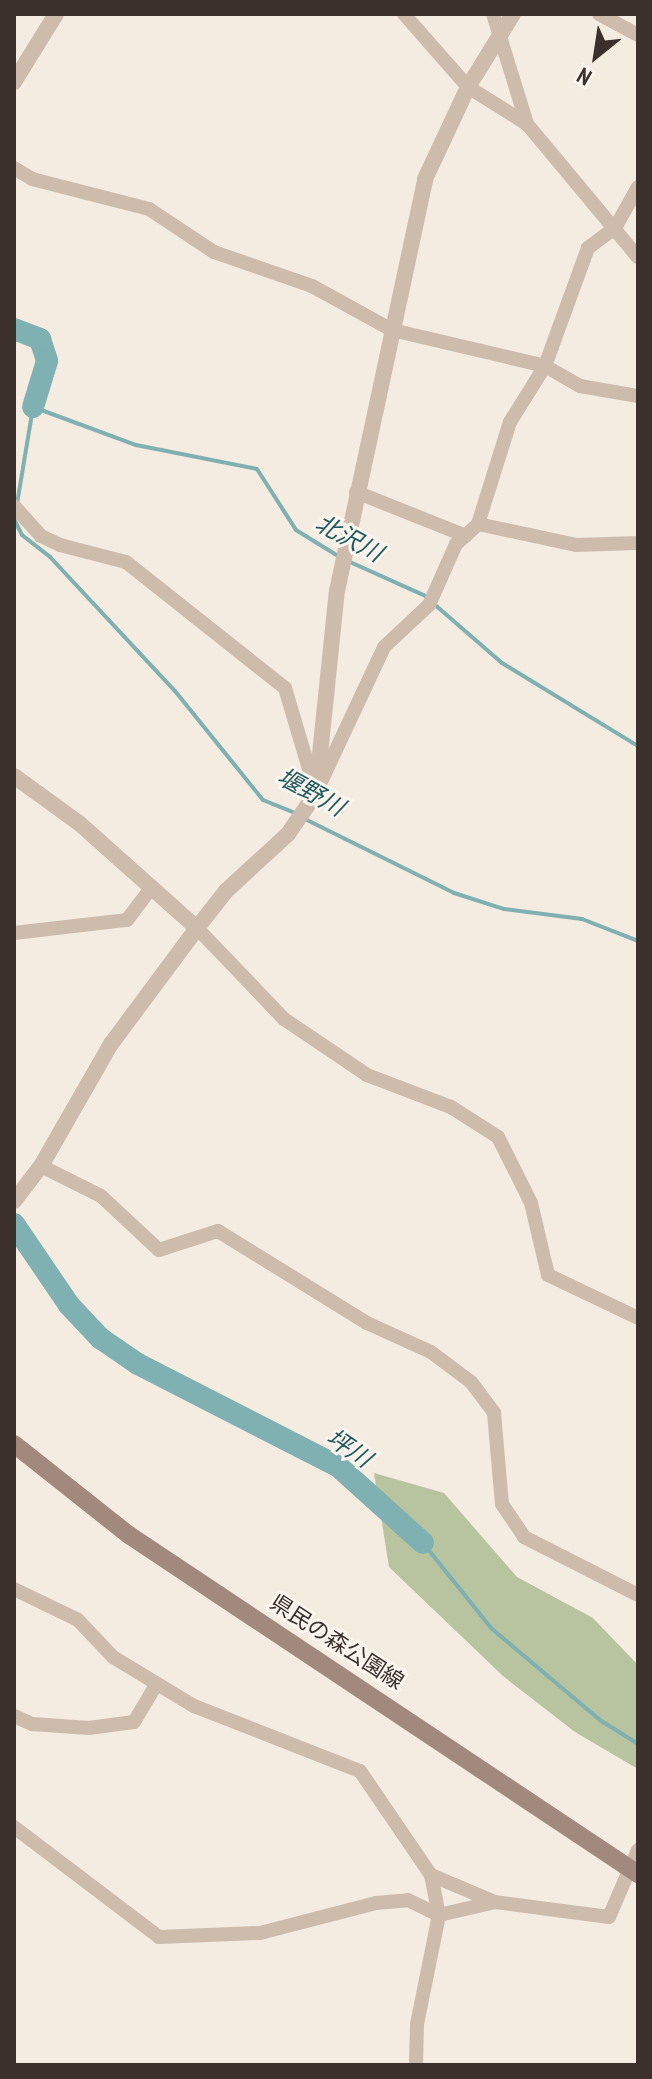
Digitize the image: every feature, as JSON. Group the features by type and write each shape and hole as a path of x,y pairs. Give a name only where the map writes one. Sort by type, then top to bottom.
{"main road":[{"name":"県民の森公園線","path":"14,1444 129,1535 633,1870"}],"street":[{"path":"14,82 56,14"},
{"path":"404,14 468,87 527,124 638,257"},
{"path":"493,14 527,124"},
{"path":"316,793 343,559 425,179 468,87 513,14"},
{"path":"599,14 638,35"},
{"path":"14,168 32,179 149,209 214,252 312,286 392,330 545,366 580,386 638,396"},
{"path":"14,1201 36,1172 111,1044 197,928 301,816 316,793 384,647 431,599 456,544 478,524 510,422 545,366 588,248 615,228 638,187"},
{"path":"356,492 466,536"},
{"path":"18,510 41,536 60,545 126,562 285,688 316,793"},
{"path":"478,524 576,545 638,543"},
{"path":"14,776 79,823 152,887 197,928 284,1019 367,1075 451,1107 498,1137 531,1203 548,1275 638,1318"},
{"path":"14,933 127,920 152,887"},
{"path":"36,1172 101,1196 159,1250 218,1231 367,1323 431,1352 471,1382 494,1413 502,1504 524,1537 638,1595"},
{"path":"14,1589 78,1620 113,1657 194,1706 360,1771 431,1875 439,1915 417,2024 416,2065"},
{"path":"14,1716 32,1724 89,1728 134,1722 156,1685"},
{"path":"14,1827 159,1937 260,1933 376,1903 408,1900 439,1915 495,1902"},
{"path":"431,1875 495,1902 609,1917 633,1870 638,1850"}],"green space":[{"path":"374,1473 444,1493 517,1577 593,1618 638,1665 638,1769 575,1732 503,1676 389,1567"}],"waterway":[{"name":"堰野川","path":"14,329 40,339 47,361 33,407"},
{"name":"北沢川","path":"17,504 33,407 136,445 257,469 296,530 338,556"},
{"name":"堰野川","path":"14,519 22,535 50,557 175,691 263,800 297,814"},
{"name":"北沢川","path":"350,562 428,597"},
{"name":"北沢川","path":"434,604 502,663 638,746"},
{"name":"堰野川","path":"305,819 454,893 504,909 582,919 638,941"},
{"name":"坪川","path":"14,1224 69,1305 100,1338 138,1364 339,1467 423,1543"},
{"name":"坪川","path":"423,1543 491,1628 600,1720 638,1744"}]}
